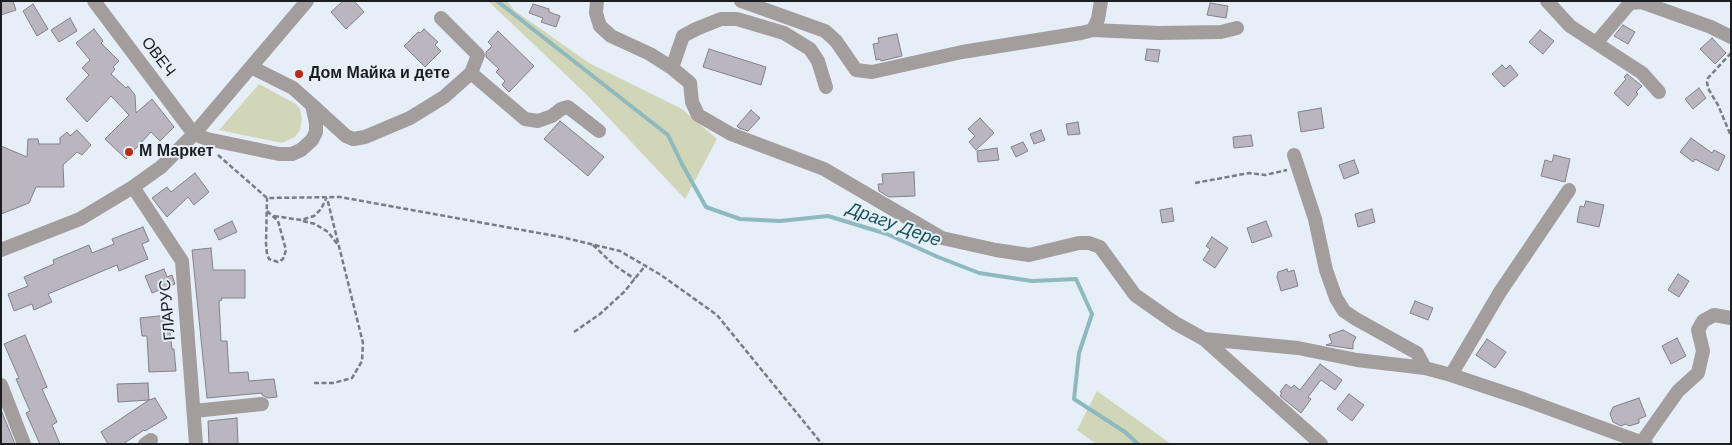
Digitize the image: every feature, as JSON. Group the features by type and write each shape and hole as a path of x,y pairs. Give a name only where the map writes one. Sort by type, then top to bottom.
{"street":[{"name":"ОВЕЧ","path":"94,1 194,134"},
{"path":"1,250 80,219 133,187 161,167 194,134 308,1"},
{"path":"597,1 596,13 600,26 611,36 650,54 672,68 690,83 692,102 698,115 731,134 824,169 942,238 1029,255 1079,243 1090,243 1100,247 1135,295 1175,323 1204,339 1321,444"},
{"path":"741,1 825,31 836,41 856,70 872,72 962,52 1081,34 1093,30 1159,33 1221,32 1237,28"},
{"path":"1093,30 1098,19 1101,1"},
{"path":"1548,1 1570,26 1642,73 1659,92"},
{"path":"1596,43 1630,3 1641,2 1731,36"},
{"path":"251,67 293,88 346,136 354,139 365,137 410,118 444,97 471,73 478,55 441,18"},
{"path":"672,68 684,36 721,19 737,19 784,34 810,49 818,61 826,87"},
{"path":"471,73 525,120 538,121 552,116 561,108 568,108 599,131"},
{"path":"194,134 208,139 279,154 292,154 301,150 312,140 316,132 312,105"},
{"path":"1295,160 1315,219 1326,270 1336,298 1344,310 1356,319 1417,353 1425,368"},
{"name":"ГЛАРУС","path":"133,187 182,261 196,444"},
{"path":"1451,375 1500,292 1569,190"},
{"path":"1204,339 1298,348 1357,360 1425,368 1524,399 1644,443 1678,391 1698,373 1703,351 1698,330 1704,321 1714,315 1731,318"},
{"path":"1,385 5,404 24,444"},
{"path":"194,412 262,404"}],"path":[{"path":"1731,53 1708,78 1707,83 1708,90 1718,104 1731,136"},
{"path":"208,139 216,152 267,198 340,197 561,236 620,251 646,266 717,315 822,444"},
{"path":"1195,182 1249,173 1265,175 1283,172 1295,160"},
{"path":"267,198 267,211 267,254 269,259 278,262 283,259 286,250 278,221 267,211"},
{"path":"301,220 314,216 321,209 327,198"},
{"path":"314,383 333,383 352,378 362,361 363,343 327,198"},
{"path":"272,216 315,224 328,232 338,245"},
{"path":"592,244 614,265 635,279"},
{"path":"574,332 600,314 624,292 646,266"}],"green space":[{"path":"488,1 507,1 514,10 589,63 682,109 717,139 685,199 586,94"},
{"path":"259,84 296,104 300,109 302,119 300,130 295,137 282,143 219,130"},
{"path":"1097,391 1171,444 1096,444 1077,430"}],"building":[{"path":"1,1 13,1 16,10 1,15"},
{"path":"343,1 354,1 364,12 346,29 331,12"},
{"path":"1210,3 1228,6 1226,18 1207,15"},
{"path":"33,4 48,29 37,36 23,11"},
{"path":"533,4 549,9 549,12 560,16 556,27 541,22 543,18 529,13"},
{"path":"70,18 77,31 59,42 51,30"},
{"path":"1623,25 1635,32 1628,44 1614,36"},
{"path":"94,29 103,41 101,43 119,61 113,67 115,69 111,74 126,88 128,86 135,95 136,113 152,99 174,127 160,141 151,132 126,159 105,139 129,115 111,96 87,122 66,99 89,75 82,68 90,60 76,43"},
{"path":"424,29 438,42 435,45 441,51 425,67 404,46 418,32 420,33"},
{"path":"1540,30 1554,41 1543,54 1529,42"},
{"path":"498,31 534,66 509,92 502,85 505,81 496,72 499,69 486,57 486,52 492,46 488,42"},
{"path":"897,34 902,56 881,61 880,59 876,60 873,44 879,43 878,38"},
{"path":"1712,38 1726,53 1715,64 1700,49"},
{"path":"709,49 766,67 761,85 703,67"},
{"path":"1147,49 1160,50 1158,62 1145,60"},
{"path":"1502,65 1506,69 1510,65 1518,75 1504,87 1492,74"},
{"path":"1627,74 1642,86 1628,106 1614,93 1626,79 1624,77"},
{"path":"1699,88 1706,98 1693,109 1685,99"},
{"path":"1321,108 1324,128 1301,132 1298,112"},
{"path":"751,110 760,118 748,131 739,128 737,126"},
{"path":"980,118 994,133 976,150 969,142 975,136 968,129"},
{"path":"560,121 604,157 588,176 544,139"},
{"path":"1078,122 1080,134 1068,135 1066,124"},
{"path":"77,130 91,145 82,155 77,152 63,165 64,187 36,187 29,203 1,214 1,146 27,157 28,139 38,139 39,144 60,144 60,138 67,132 70,136"},
{"path":"1041,130 1045,140 1034,144 1030,134"},
{"path":"1251,135 1253,146 1234,148 1233,137"},
{"path":"1691,138 1712,153 1714,150 1725,156 1718,171 1695,159 1693,162 1680,152"},
{"path":"1023,142 1028,151 1016,157 1011,147"},
{"path":"997,148 999,160 978,162 977,151"},
{"path":"1554,155 1570,159 1565,182 1541,176 1545,160 1552,162"},
{"path":"1354,160 1359,173 1344,179 1339,165"},
{"path":"914,172 915,196 889,197 879,191 878,184 883,184 882,174"},
{"path":"195,173 209,192 194,205 188,197 167,217 152,198 167,187 171,192"},
{"path":"1586,201 1604,205 1599,227 1577,222 1580,206 1584,207"},
{"path":"1172,208 1174,221 1162,223 1160,210"},
{"path":"1372,209 1375,222 1358,227 1355,214"},
{"path":"232,221 237,232 219,240 214,230"},
{"path":"1266,221 1272,236 1252,243 1247,228"},
{"path":"143,227 149,241 142,244 148,259 119,271 117,265 48,294 52,302 34,310 32,304 14,311 8,294 28,286 24,277 54,264 53,260 89,245 92,253 114,244 112,239"},
{"path":"1212,237 1228,248 1215,268 1203,260 1210,249 1206,246"},
{"path":"211,248 213,270 245,270 245,298 221,298 222,300 219,301 221,341 227,341 229,373 248,372 249,381 274,379 277,397 268,398 262,395 262,393 207,398 192,250"},
{"path":"164,269 167,277 172,275 175,284 152,293 145,276"},
{"path":"1287,269 1288,272 1294,270 1298,286 1281,291 1277,277 1278,272"},
{"path":"1678,274 1689,281 1679,297 1668,290"},
{"path":"1415,301 1433,308 1428,320 1410,313"},
{"path":"168,315 176,371 149,372 147,336 142,336 140,318"},
{"path":"1343,330 1356,337 1353,349 1326,345 1332,343 1329,335"},
{"path":"25,335 47,387 42,389 57,422 52,425 60,444 40,444 26,413 30,411 16,379 19,378 4,344"},
{"path":"1677,338 1686,356 1671,364 1662,346"},
{"path":"1487,339 1506,352 1495,368 1476,355"},
{"path":"1320,364 1342,380 1335,390 1321,380 1308,397 1311,399 1301,413 1280,396 1282,393 1280,392 1286,384 1291,388 1294,385 1300,390"},
{"path":"148,383 149,400 118,402 117,384"},
{"path":"1349,394 1364,405 1352,421 1337,409"},
{"path":"155,398 167,418 123,444 108,444 101,432 149,400"},
{"path":"1639,398 1646,416 1639,419 1639,423 1621,426 1613,422 1610,414 1613,407"},
{"path":"1,410 15,444 1,444"},
{"path":"237,418 238,444 209,444 208,421"}],"waterway":[{"name":"Драгу Дере","path":"497,1 668,135 706,207 740,219 780,221 828,216 887,234 979,273 1032,281 1076,279 1092,314 1079,353 1074,399 1125,432 1138,444"}],"place":[{"name":"Дом Майка и дете","path":"299,74"},
{"name":"М Маркет","path":"129,152"}]}
